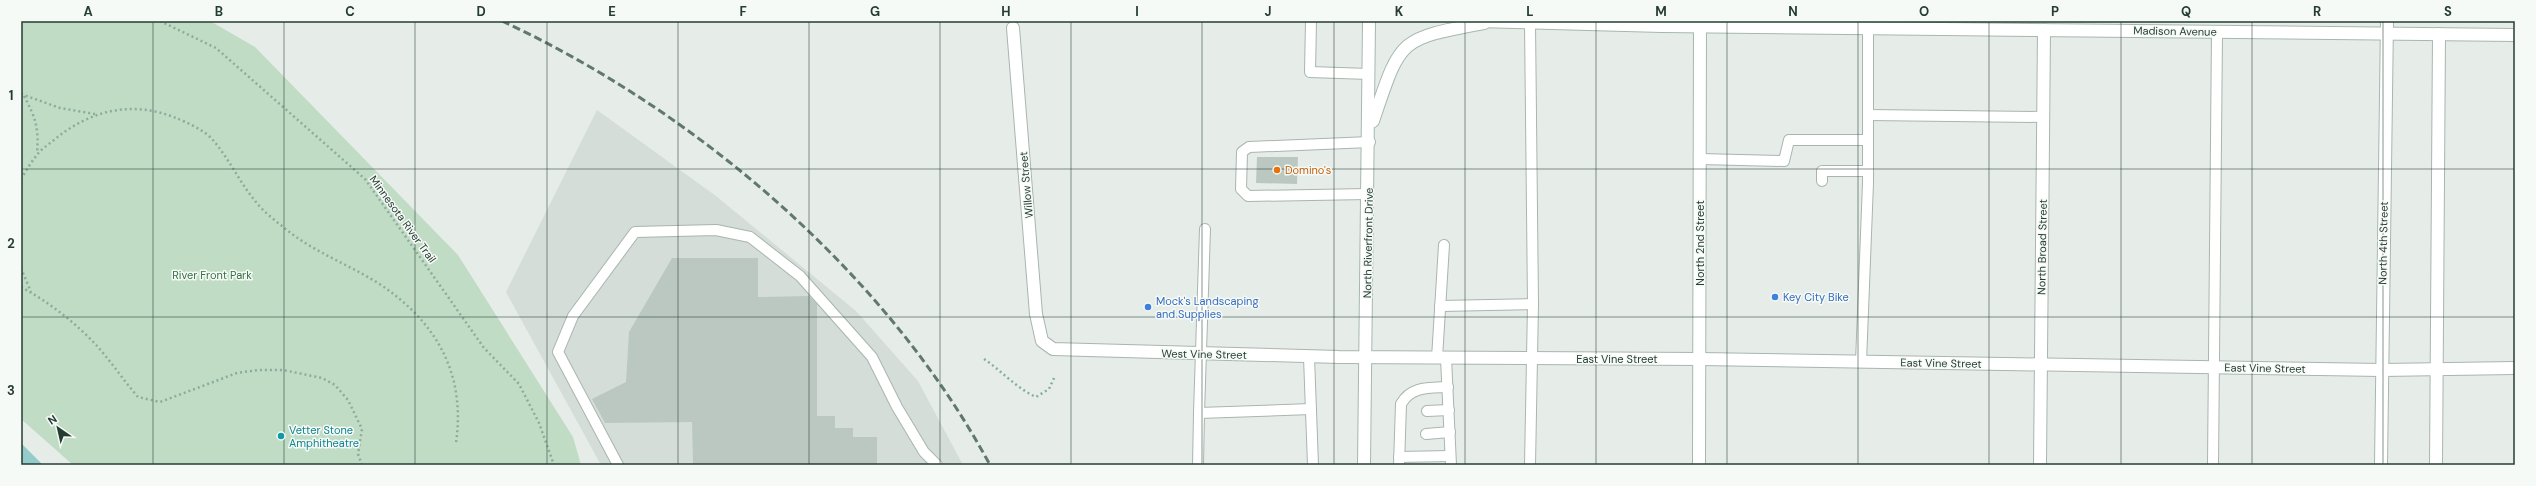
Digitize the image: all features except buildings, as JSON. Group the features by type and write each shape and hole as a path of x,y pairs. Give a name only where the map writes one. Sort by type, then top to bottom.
{"street":[{"name":"North Riverfront Drive","path":"1364,465 1367,356 1370,21"},
{"name":"North 4th Street","path":"2381,465 2387,21"},
{"name":"Madison Avenue","path":"1369,137 1391,69 1404,48 1424,35 1481,22 2515,35"},
{"name":"North 2nd Street","path":"1699,465 1700,24"},
{"name":"Willow Street","path":"1011,25 1036,314 1042,341"},
{"name":"North Broad Street","path":"2040,465 2044,30"},
{"path":"2436,465 2438,369 2439,34"},
{"name":"West Vine Street","path":"1042,341 1053,349 1067,351 1309,357 1367,356"},
{"name":"East Vine Street","path":"1367,356 1442,358 1700,359 2382,370 2515,368"}],"lane":[{"path":"1311,21 1310,72 1369,74"},
{"path":"1530,23 1533,304 1530,465"},
{"path":"1861,362 1868,171 1868,28"},
{"path":"2213,465 2217,32"},
{"path":"1868,114 2043,117"},
{"path":"1368,194 1248,196 1241,189 1242,152 1250,147 1369,137"},
{"path":"1700,159 1784,161 1789,140 1868,140"},
{"path":"1822,181 1822,171 1868,171"},
{"path":"1198,465 1200,354 1205,229"},
{"path":"618,465 558,352 573,316 636,232 716,230 750,237 800,276 872,357 924,452 937,465"},
{"path":"1444,245 1440,306 1442,358 1448,388 1451,461 1399,461 1404,414 1401,404 1405,396 1420,388 1448,388"},
{"path":"1440,306 1533,304"},
{"path":"1309,357 1313,465"},
{"path":"1200,413 1311,409"},
{"path":"1426,411 1449,410"},
{"path":"1426,434 1450,432"}],"path":[{"name":"Minnesota River Trail","path":"160,21 216,48 365,179 484,348 519,384 539,423 554,465"},
{"path":"23,95 60,108 95,114 123,109 157,110 182,121 211,138 256,203 281,226 305,245 377,282 398,298 430,331 442,348 452,368 458,394 456,443"},
{"path":"23,95 35,116 38,135 37,154"},
{"path":"21,179 37,154 64,132 95,114"},
{"path":"21,268 31,293"},
{"path":"21,287 64,316 98,347 138,398 154,402 165,401 196,387 237,373 258,370 283,370 322,378 335,385 348,400 362,428 358,454 362,465"},
{"path":"984,359 1005,373 1022,390 1036,397 1049,389 1055,376"}],"shaded area":[{"path":"597,110 716,196 856,311 918,381 963,465 601,465 506,292"}],"green space":[{"name":"River Front Park","path":"21,21 210,21 255,47 458,255 573,437 581,465 73,465 21,419"}],"water":[{"path":"21,443 43,465 21,465"}],"railway":[{"path":"502,21 575,58 646,102 715,151 781,206 842,265 898,328 947,395 990,465"}],"place":[{"name":"Domino's","path":"1277,170"},
{"name":"Key City Bike","path":"1775,297"},
{"name":"Mock's Landscaping and Supplies","path":"1148,307"},
{"name":"Vetter Stone Amphitheatre","path":"281,436"}]}
